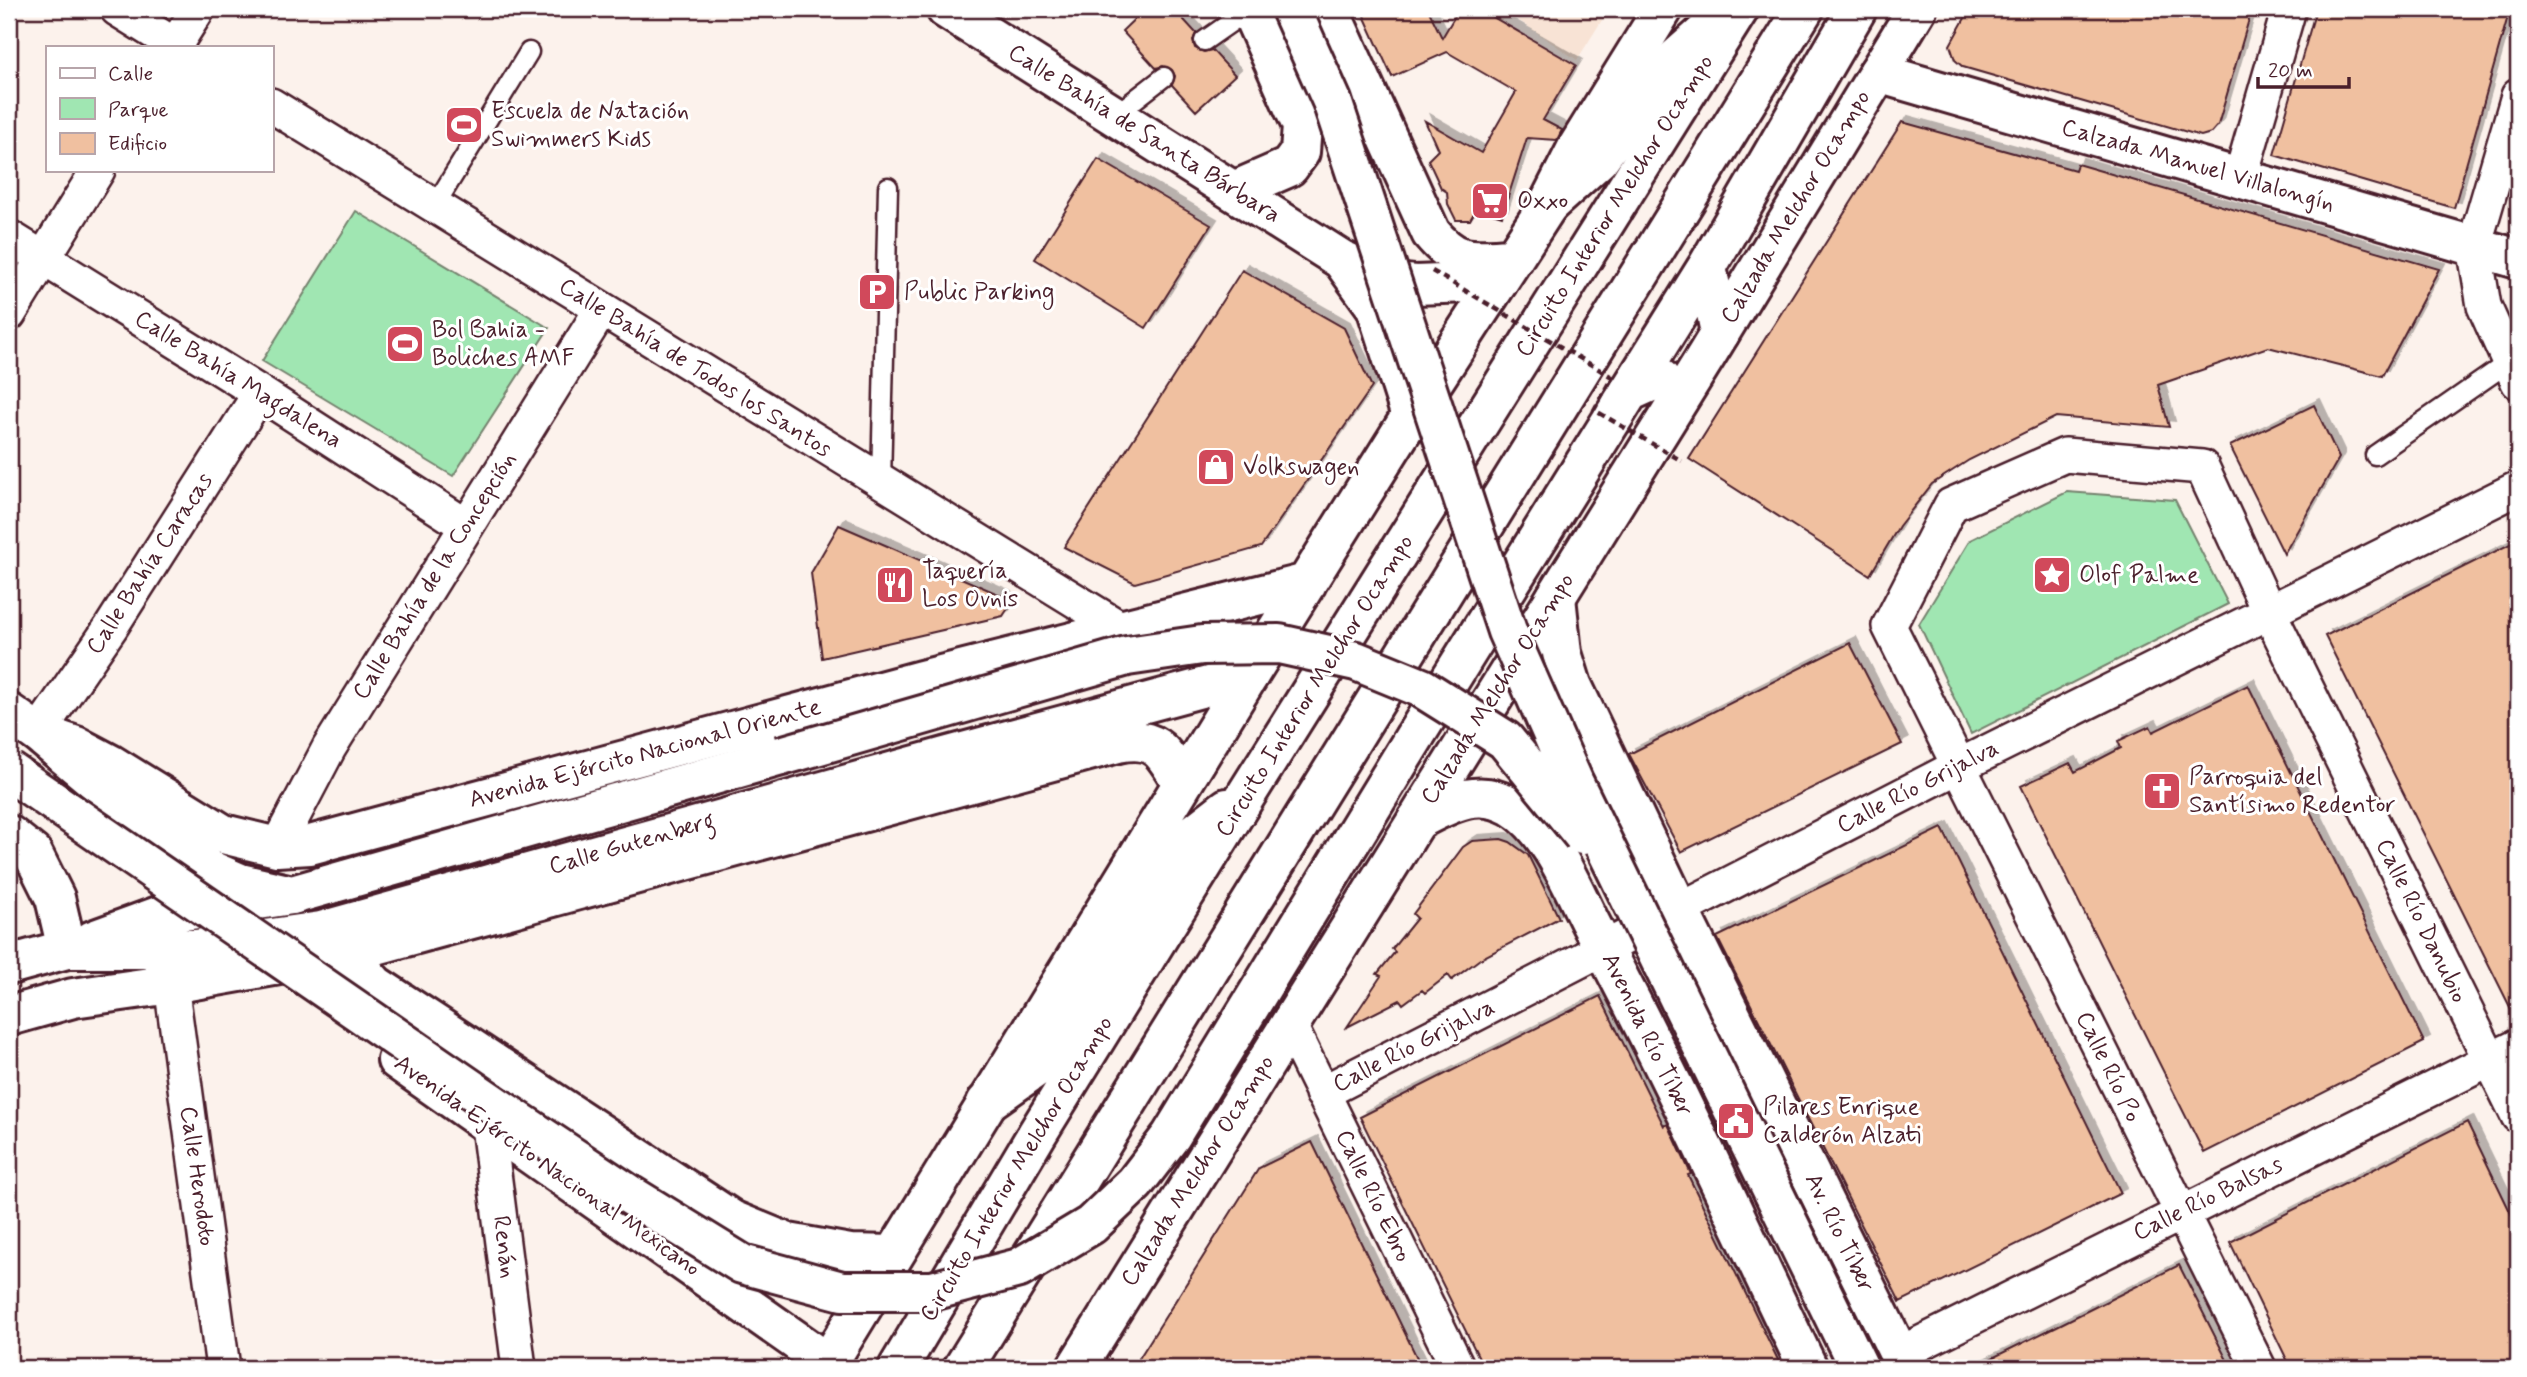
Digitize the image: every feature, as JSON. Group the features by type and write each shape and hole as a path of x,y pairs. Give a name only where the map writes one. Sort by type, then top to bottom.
{"main road":[{"name":"Calle Bahía de Santa Bárbara","path":"946,9 1342,260"},
{"path":"1234,191 1289,167 1300,152 1302,126 1250,9"},
{"path":"1291,9 1332,101 1507,631 1574,783 1859,1368"},
{"path":"1329,9 1431,233 1444,248 1463,260 1506,270"},
{"path":"1548,205 1599,159 1662,71 1733,9"},
{"name":"Circuito Interior Melchor Ocampo","path":"898,1368 1045,1122 1248,792 1739,9"},
{"path":"963,1368 1804,9"},
{"path":"9,771 498,1107 630,1195 743,1265 842,1291 932,1291 1019,1268 1091,1225 1135,1183 1171,1136 1415,736 1707,267 1857,9"},
{"name":"Calzada Melchor Ocampo","path":"1080,1366 1416,820 1713,345 1917,9"},
{"path":"826,1366 1249,675 1411,416 1548,205 1652,12"},
{"name":"Calzada Manuel Villalongín","path":"1878,73 2518,259"},
{"path":"1342,260 1398,283 1415,285 1506,270"},
{"path":"1342,260 1376,307 1411,416"},
{"path":"1629,391 1713,345 1707,267"},
{"name":"Avenida Ejército Nacional Oriente","path":"23,723 110,764 223,834 277,847 310,845 921,680 1307,583"},
{"path":"1556,597 1560,642 1567,674 1685,921 1655,943 1636,953 1611,960"},
{"path":"9,835 33,854 55,898 68,949 164,914 292,895 1127,656 1202,645 1279,644 1356,661 1422,688 1505,740 1622,882"},
{"name":"Calle Gutenberg","path":"9,1016 73,998 347,953 950,772 1249,675"},
{"path":"921,680 950,772"},
{"path":"23,723 175,847 210,870 240,883 292,895"},
{"name":"Calle Gutenberg","path":"9,965 68,949 196,949 321,930 950,772 1118,743 1144,741 1161,749 1182,783"},
{"path":"986,1102 1034,1069 1177,847 1248,792"},
{"name":"Avenida Río Tíber","path":"1416,820 1452,802 1469,797 1494,799 1517,810 1532,823 1549,846 1611,960 1808,1368"},
{"name":"Av. Río Tíber","path":"1685,921 1903,1361"},
{"path":"347,953 375,985 732,1220 788,1243 850,1254 893,1255"},
{"name":"Avenida Ejército Nacional Mexicano","path":"268,967 826,1366"}],"street":[{"path":"117,9 174,46"},
{"path":"177,46 198,9"},
{"path":"2240,179 2290,9"},
{"path":"2513,372 2484,306 2474,246 2518,96"},
{"name":"Calle Bahía de Todos los Santos","path":"273,106 1120,628"},
{"path":"9,314 97,172"},
{"name":"Calle Bahía Magdalena","path":"9,237 260,393 465,525"},
{"name":"Calle Bahía de la Concepción","path":"277,847 329,748 465,525 601,310"},
{"name":"Calle Bahía Caracas","path":"23,723 111,627 260,393"},
{"name":"Calle Río Danubio","path":"1959,766 1889,626 1951,505 2065,455 2202,467 2269,612 2504,1053 2518,1116"},
{"name":"Calle Río Grijalva","path":"1685,921 1959,766 2518,488"},
{"name":"Calle Río Po","path":"1959,766 2259,1368"},
{"name":"Calle Río Grijalva","path":"1322,1093 1611,960"},
{"name":"Calle Herodoto","path":"171,984 223,1368"},
{"name":"Calle Río Ebro","path":"1290,1024 1458,1368"},
{"name":"Calle Río Balsas","path":"1903,1361 2180,1212 2504,1053"},
{"name":"Renán","path":"488,1126 519,1368"}],"lane":[{"path":"1204,41 1250,9"},
{"path":"434,206 529,52"},
{"path":"1115,115 1164,77"},
{"path":"881,482 888,187"},
{"path":"2375,455 2513,372"}],"path":[{"path":"1432,271 1612,377 1594,410 1682,461"}],"shaded area":[{"path":"1502,9 1609,9 1577,60"}],"green space":[{"name":"Bol Bahia - Boliches AMF","path":"356,211 549,328 453,476 262,361"},
{"path":"2067,492 2175,500 2228,604 1971,734 1919,624 1970,540"}],"building":[{"path":"1145,9 1174,9 1196,33 1193,41 1195,48 1204,52 1212,50 1235,75 1196,111 1172,85 1175,76 1172,70 1163,66 1156,68 1122,31"},
{"path":"1361,9 1428,9 1442,38 1459,9 1479,9 1576,65 1543,120 1562,130 1557,140 1527,138 1502,216 1477,208 1470,220 1456,220 1448,204 1447,192 1441,188 1428,160 1438,150 1425,121 1481,153 1516,92 1447,52 1392,77"},
{"path":"1970,9 2252,9 2218,125 2211,133 2201,136 1963,67 1955,60 1950,45"},
{"path":"2316,9 2510,9 2454,208 2274,155"},
{"path":"1902,122 2075,170 2077,164 2439,269 2382,376 2268,347 2158,385 2169,427 2056,417 1969,460 1932,484 1899,526 1870,575 1689,459"},
{"path":"1098,159 1211,225 1146,328 1035,259"},
{"name":"Volkswagen","path":"1242,270 1344,328 1372,387 1261,547 1135,583 1064,547"},
{"path":"2314,405 2339,458 2284,554 2230,446"},
{"name":"Taquería Los Ovnis","path":"839,525 1005,597 1009,607 1003,616 822,658 811,573"},
{"path":"2518,540 2518,1023 2325,636"},
{"path":"1850,643 1902,744 1681,852 1629,754"},
{"path":"2248,685 2424,1042 2204,1153 2021,786 2070,763 2075,772 2121,748 2118,741 2150,726 2153,732"},
{"path":"1942,828 2121,1193 1900,1302 1717,937"},
{"path":"1501,839 1528,855 1559,918 1480,959 1452,980 1448,975 1425,993 1422,990 1403,1004 1400,1000 1347,1027 1381,976 1377,974 1395,952 1392,949 1417,918 1413,914 1463,847 1472,841"},
{"path":"1600,996 1664,1126 1668,1124 1691,1174 1688,1175 1779,1362 1766,1368 1484,1368 1360,1117"},
{"path":"2467,1122 2518,1228 2518,1368 2291,1368 2230,1242"},
{"path":"1312,1142 1422,1368 1133,1368 1259,1168"},
{"path":"2179,1265 2231,1368 1972,1368 2061,1324"}],"place":[{"name":"Escuela de Natación Swimmers Kids","path":"464,125"},
{"name":"Oxxo","path":"1490,201"},
{"name":"Public Parking","path":"877,292"},
{"name":"Bol Bahia - Boliches AMF","path":"405,344"},
{"name":"Volkswagen","path":"1216,467"},
{"name":"Olof Palme","path":"2052,575"},
{"name":"Taquería Los Ovnis","path":"895,585"},
{"name":"Parroquia del Santísimo Redentor","path":"2162,791"},
{"name":"Pilares Enrique Calderón Alzati","path":"1736,1121"}]}
